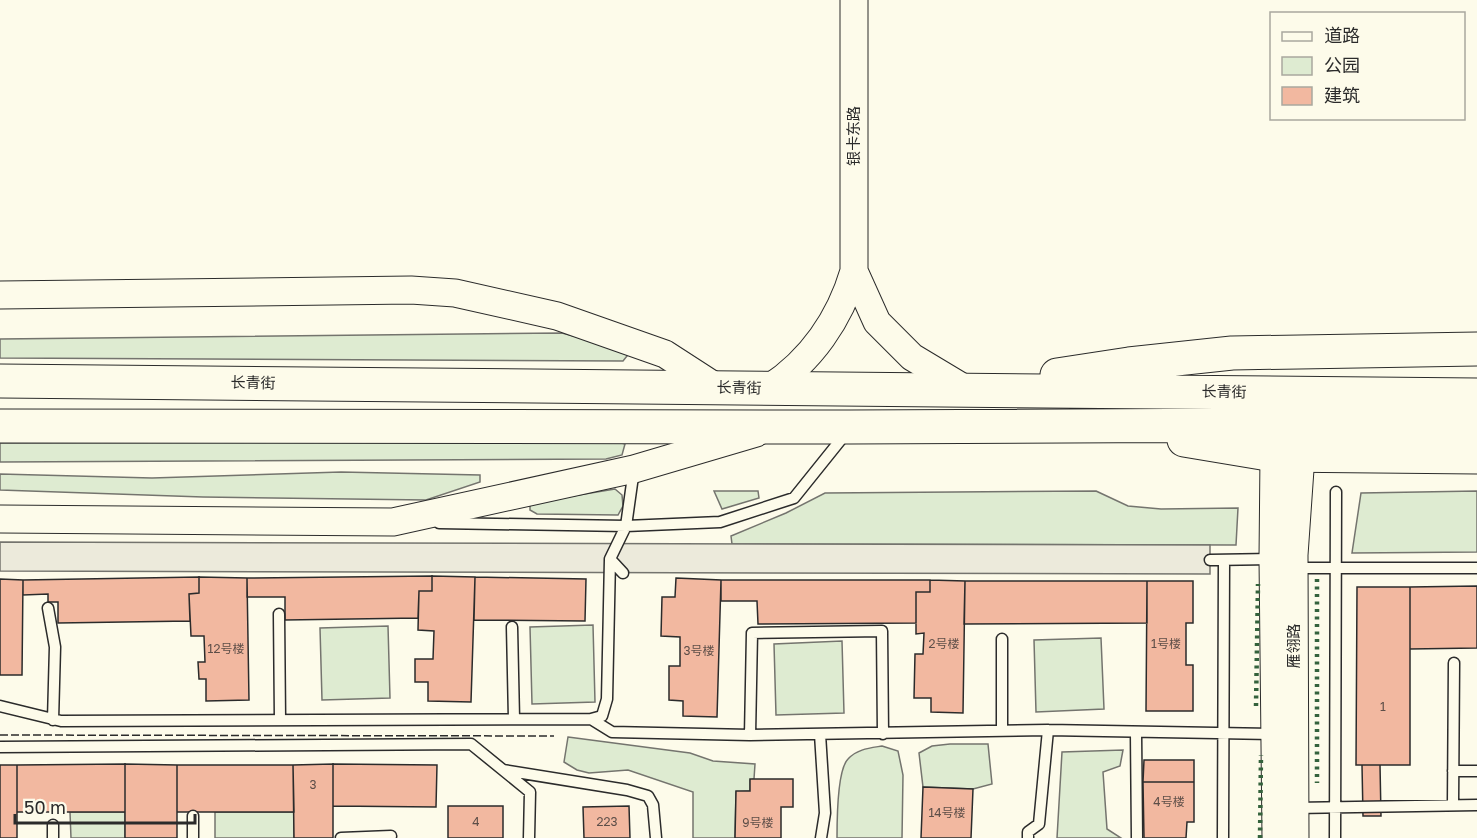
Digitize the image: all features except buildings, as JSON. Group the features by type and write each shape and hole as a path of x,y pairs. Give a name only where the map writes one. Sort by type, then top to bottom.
{"highway":[{"path":"967,390 1130,364 1232,353 1477,349"},
{"name":"长青街","path":"0,381 967,390 1355,408 1477,424"},
{"name":"长青街","path":"0,426 1091,425 1355,408 1477,395"},
{"path":"1091,425 1288,455 1477,457"}],"street":[{"name":"银卡东路","path":"854,0 854,271"},
{"path":"769,388 787,376 824,336 846,297 854,271"},
{"path":"854,271 878,322 884,329 912,357 967,390"},
{"path":"0,295 411,290 455,293 557,316 665,354 716,387"},
{"path":"0,519 393,522 634,469 776,427"},
{"name":"雁翎路","path":"1276,838 1274,734 1288,455"},
{"name":"雁翎路","path":"1283,563 1295,838"}],"lane":[{"path":"393,522 626,526 720,522 794,498 850,427"},
{"path":"0,706 53,720 591,719 602,716 608,699 610,559 626,526 634,469"},
{"path":"1335,838 1336,492"},
{"path":"610,559 623,573"},
{"path":"1210,560 1335,568 1477,568"},
{"path":"1223,838 1224,560"},
{"path":"48,608 55,647 53,720"},
{"path":"279,614 280,720"},
{"path":"512,627 514,719"},
{"path":"750,735 752,633 882,631 883,734"},
{"path":"1002,639 1002,730"},
{"path":"1453,805 1454,663"},
{"path":"591,719 612,732 750,735 1047,730 1136,734 1274,734"},
{"path":"1028,838 1028,832 1039,824 1047,730"},
{"path":"820,734 825,813 821,838"},
{"path":"1136,734 1137,838"},
{"path":"0,747 471,744 530,792 530,838"},
{"path":"503,770 627,790 648,796 653,805 656,838"},
{"path":"1453,771 1477,771"},
{"path":"1295,808 1477,805"},
{"path":"193,816 193,838"},
{"path":"53,825 53,838"},
{"path":"341,838 391,836"}],"green space":[{"path":"562,333 631,351 623,361 0,358 0,339"},
{"path":"615,441 625,444 622,455 606,459 0,462 0,443"},
{"path":"341,472 480,475 480,482 426,500 203,497 0,490 0,474 152,478"},
{"path":"615,489 622,495 623,506 618,515 537,514 530,510 530,503"},
{"path":"714,491 758,491 759,498 722,509"},
{"path":"1096,491 1128,506 1161,509 1238,508 1236,545 732,544 731,536 786,513 825,493"},
{"path":"1477,491 1477,552 1352,553 1361,493"},
{"path":"593,625 595,702 532,704 530,627"},
{"path":"388,626 390,698 322,700 320,628"},
{"path":"1101,638 1104,709 1036,712 1034,640"},
{"path":"842,641 844,713 776,715 774,644"},
{"path":"568,737 690,753 713,761 755,764 754,779 750,780 750,791 736,792 735,838 693,838 693,792 628,770 589,773 577,770 564,762"},
{"path":"988,744 992,784 973,789 923,787 919,753 932,746"},
{"path":"882,746 898,751 903,775 902,838 837,838 838,796 844,765 855,753"},
{"path":"1123,750 1120,766 1103,772 1107,829 1121,838 1057,838 1062,752"},
{"path":"70,812 125,812 125,838 71,838"},
{"path":"215,812 294,812 294,838 215,838"}],"shaded area":[{"path":"0,542 1210,545 1210,574 0,571"}],"hedge":[{"path":"1317,579 1317,783"},
{"path":"1256,706 1258,584"},
{"path":"1260,838 1261,755"}],"fence":[{"path":"0,735 554,736"}]}
